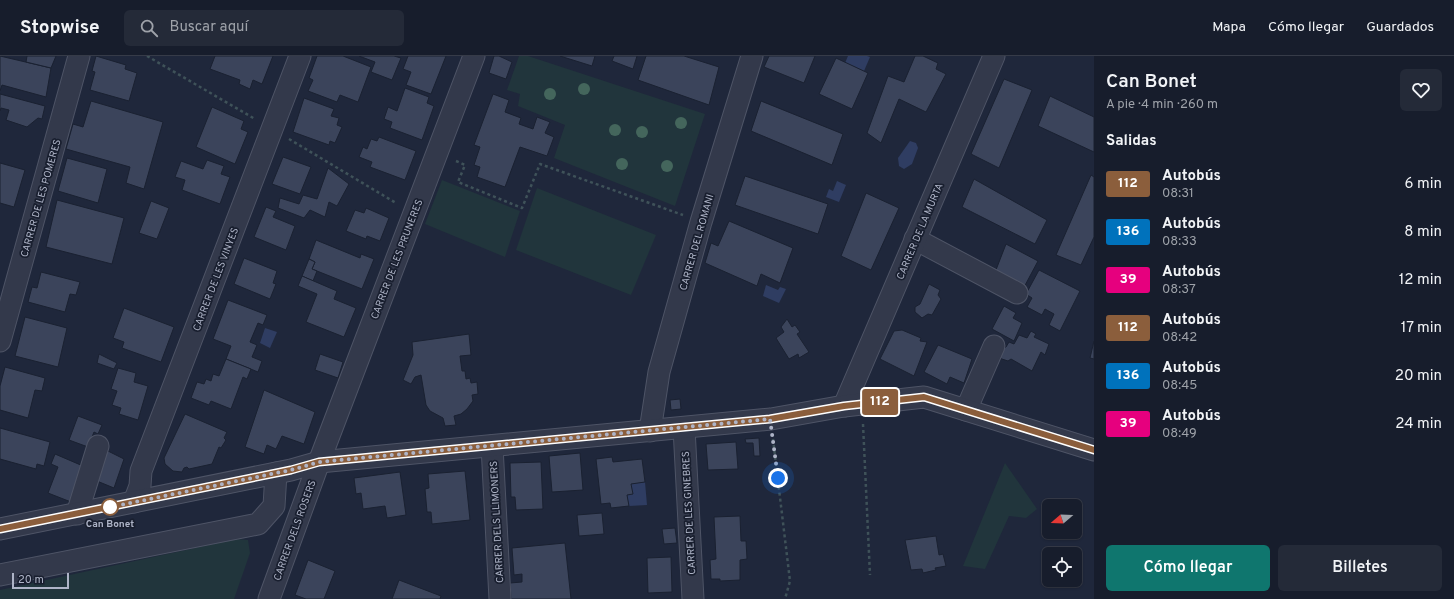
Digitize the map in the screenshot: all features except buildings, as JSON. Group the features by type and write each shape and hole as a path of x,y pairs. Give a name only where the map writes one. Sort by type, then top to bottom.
{"street":[{"name":"CARRER DE LES POMERES","path":"0,341 79,56"},
{"name":"CARRER DE LES VINYES","path":"134,502 140,486 141,471 300,56"},
{"name":"CARRER DE LES PRUNERES","path":"319,462 474,56"},
{"name":"CARRER DEL ROMANI","path":"650,431 659,372 701,222 752,56"},
{"name":"CARRER DE LA MURTA","path":"853,405 916,239 994,56"},
{"path":"916,239 1016,293"},
{"path":"966,410 994,346"},
{"path":"0,529 276,473 319,462 770,419 853,405 924,397 1094,450"},
{"name":"CARRER DE LES GINEBRES","path":"684,428 692,599"},
{"path":"77,514 98,446"},
{"name":"CARRER DELS LLIMONERS","path":"492,446 500,599"},
{"name":"CARRER DELS ROSERS","path":"269,599 319,462"},
{"path":"0,575 258,524 274,506 276,473"}],"path":[{"path":"437,154 465,165 458,182 522,208 540,164 701,222"},
{"path":"853,405 870,575"},
{"path":"770,419 790,581 785,599"}],"shaded area":[{"path":"519,56 528,56 705,114 675,206 554,158 565,125 518,106 520,94 507,90"},
{"path":"442,180 520,211 505,257 425,224"},
{"path":"537,188 656,235 631,295 516,250"},
{"path":"1005,463 1037,509 1026,518 1009,516 985,569 963,566"},
{"path":"237,539 248,540 250,553 234,599 0,599 0,590"}],"water":[{"path":"848,56 870,57 864,71 845,63"},
{"path":"910,141 916,143 918,148 912,164 904,169 899,166 898,158"},
{"path":"837,181 846,185 839,202 826,197 829,189 833,191"},
{"path":"766,285 778,290 780,287 786,289 779,303 763,296"},
{"path":"265,328 277,332 270,348 260,343"},
{"path":"645,482 647,505 629,506 627,495 632,494 631,484"}],"bus line":[{"name":"112","path":"0,529 291,470 319,462 770,419 844,406 924,397 1094,450"}],"place":[{"name":"Can Bonet","path":"110,507"}],"route":[{"path":"110,507 106,508 291,470 319,462 770,419 778,478"}]}
